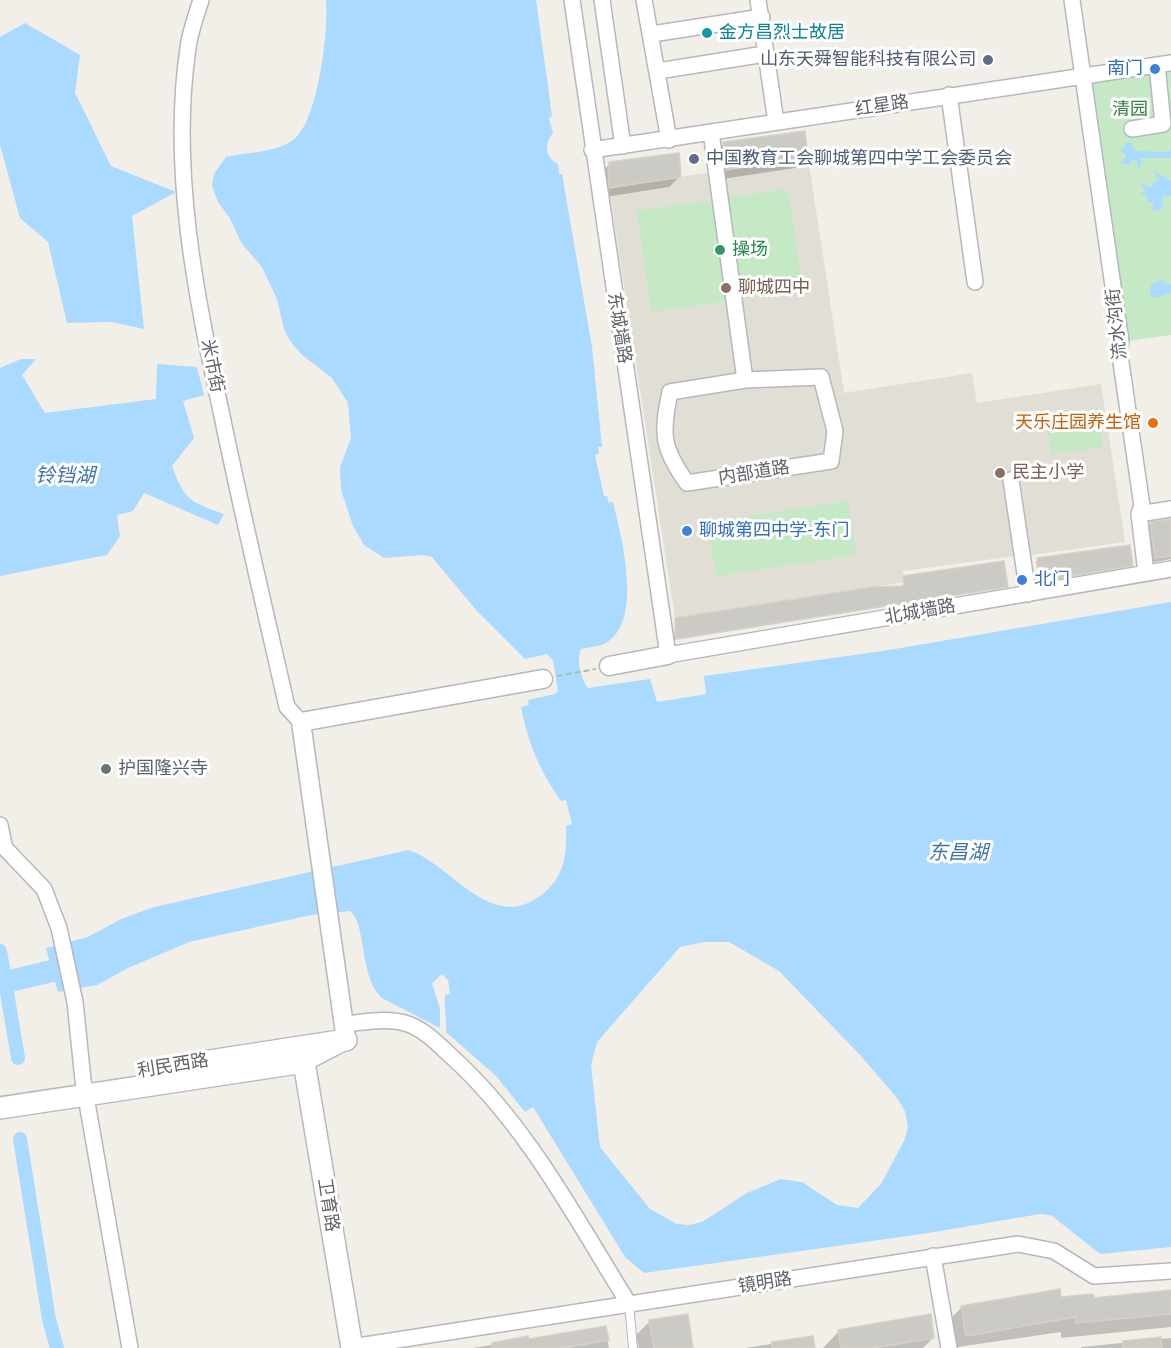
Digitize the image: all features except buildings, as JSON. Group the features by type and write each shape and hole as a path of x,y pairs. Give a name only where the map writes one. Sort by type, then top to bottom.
{"main road":[{"name":"利民西路","path":"0,1108 85,1086 346,1032"},
{"name":"利民西路","path":"0,1094 298,1063"},
{"name":"卫育路","path":"298,1063 352,1348"},
{"name":"卫育路","path":"298,1063 338,1348"}],"street":[{"name":"米市街","path":"201,0 188,46 181,119 185,202 207,346 260,597 287,707 301,722"},
{"name":"东城墙路","path":"572,0 592,150 668,655"},
{"path":"602,0 623,146"},
{"path":"644,0 652,34 669,140"},
{"path":"758,0 776,122"},
{"name":"流水沟街","path":"1072,0 1142,506 1139,514 1146,573"},
{"path":"652,34 762,17"},
{"path":"658,71 765,54"},
{"path":"1132,129 1163,124 1164,64"},
{"name":"红星路","path":"592,150 1164,64"},
{"path":"949,95 975,282"},
{"path":"711,132 745,380"},
{"name":"内部道路","path":"820,377 835,431 831,461 687,483 669,459 664,423 670,392 745,380 820,377"},
{"path":"1011,480 1028,594"},
{"path":"1139,514 1171,509"},
{"name":"北城墙路","path":"668,655 1171,569"},
{"path":"609,666 668,655"},
{"path":"346,1032 301,722 543,679"},
{"path":"0,825 2,844 44,889 59,928 75,1002 85,1086 130,1348"},
{"path":"298,1063 346,1032 385,1020 411,1025 427,1035 472,1075 525,1140 629,1304"},
{"name":"镜明路","path":"352,1348 1018,1244 1054,1251 1094,1276 1171,1271"},
{"path":"933,1256 949,1348"}],"lane":[{"path":"629,1304 633,1348"}],"path":[{"path":"543,679 609,666"}],"shaded area":[{"name":"聊城四中","path":"808,157 844,393 972,373 977,403 1101,384 1125,542 1031,555 1035,585 1019,587 1015,556 903,571 904,582 675,618 609,188"}],"green space":[{"name":"清园","path":"1171,63 1171,335 1121,342 1084,75"},
{"name":"操场","path":"788,189 803,290 651,312 637,211"},
{"path":"1099,420 1103,447 1051,455 1047,428"},
{"path":"848,501 856,555 716,576 708,522"}],"water":[{"name":"东昌湖","path":"326,0 536,0 552,116 549,118 553,133 548,141 547,150 550,158 558,164 559,174 562,174 592,347 602,447 598,447 599,454 595,455 604,496 607,496 609,503 613,502 621,535 627,578 624,618 616,634 604,644 581,649 580,669 588,688 650,679 657,702 706,694 704,676 883,651 1171,602 1171,1247 1100,1254 1051,1215 1040,1214 922,1234 644,1273 625,1257 533,1107 525,1112 496,1076 446,1032 445,995 450,994 448,980 442,974 432,983 440,1009 440,1028 382,998 370,978 359,927 350,911 311,915 189,942 128,968 97,985 58,992 46,948 88,937 121,919 154,907 408,850 424,857 473,893 489,902 507,907 525,904 544,893 556,879 563,863 566,826 572,824 566,800 561,801 541,768 527,733 521,707 529,705 528,700 555,694 558,691 553,660 547,654 525,659 477,611 432,557 423,555 384,558 364,545 353,526 341,490 340,467 351,438 348,403 332,378 302,355 290,341 284,329 277,299 262,267 242,244 229,217 218,202 212,186 214,174 226,157 278,147 293,140 302,130 309,115 320,74","holes":["704,942 729,942 779,971 861,1056 897,1098 905,1111 908,1127 904,1141 881,1184 858,1208 837,1205 802,1182 781,1179 747,1193 702,1222 689,1225 677,1224 650,1209 600,1147 591,1065 597,1042 680,947"]},
{"path":"25,23 80,55 75,93 111,166 176,192 132,216 144,329 112,322 67,323 48,242 20,218 0,145 0,37"},
{"path":"1131,142 1135,151 1169,152 1171,148 1171,158 1140,158 1142,163 1138,171 1137,160 1131,161 1129,165 1120,163 1127,155 1120,150 1125,147 1124,143"},
{"path":"1153,171 1171,180 1171,196 1161,197 1163,206 1158,211 1152,210 1154,202 1147,202 1146,194 1140,196 1145,190 1139,181 1150,188 1154,182 1159,181"},
{"path":"1162,279 1165,283 1171,284 1171,293 1154,298 1150,294 1151,285"},
{"name":"铃铛湖","path":"21,359 36,359 22,375 45,413 156,399 157,364 197,367 204,395 183,401 194,438 172,466 181,487 190,499 224,514 218,525 144,493 133,511 117,515 120,536 107,555 0,576 0,368"}],"waterway":[{"path":"0,951 18,1058"},
{"path":"6,982 52,971"},
{"path":"20,1139 49,1319 57,1348"}],"place":[{"name":"金方昌烈士故居","path":"707,33"},
{"name":"山东天舜智能科技有限公司","path":"988,60"},
{"name":"南门","path":"1155,69"},
{"name":"中国教育工会聊城第四中学工会委员会","path":"694,159"},
{"name":"操场","path":"720,250"},
{"name":"聊城四中","path":"726,288"},
{"name":"天乐庄园养生馆","path":"1153,423"},
{"name":"民主小学","path":"1000,473"},
{"name":"聊城第四中学-东门","path":"687,531"},
{"name":"北门","path":"1022,580"},
{"name":"护国隆兴寺","path":"106,769"}]}
